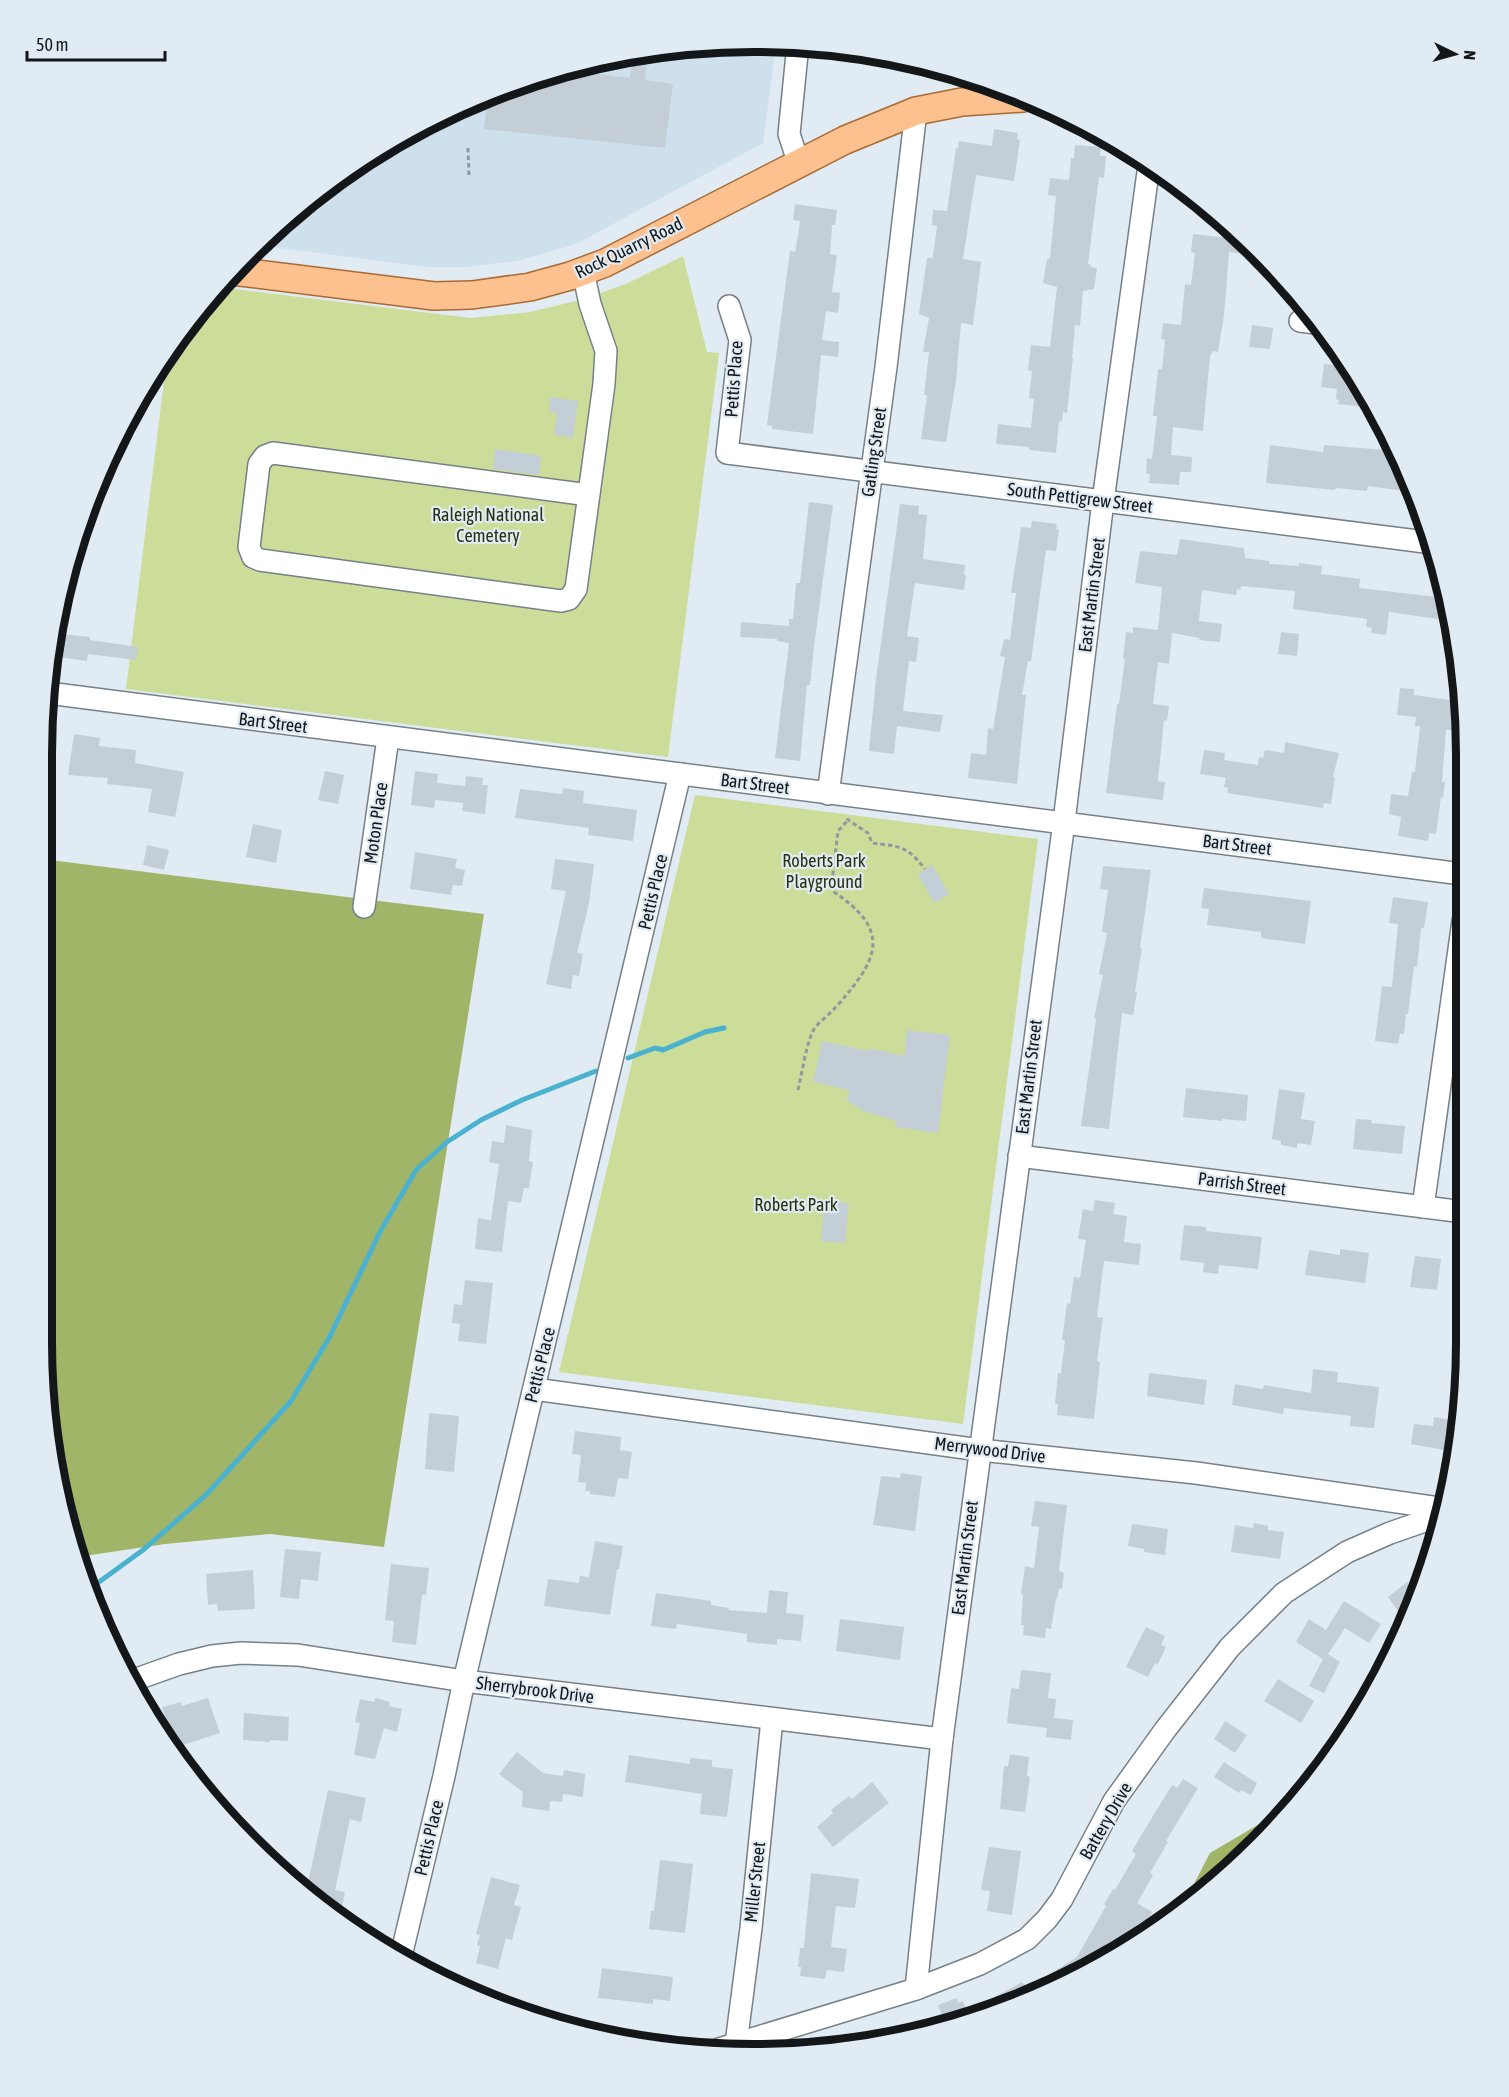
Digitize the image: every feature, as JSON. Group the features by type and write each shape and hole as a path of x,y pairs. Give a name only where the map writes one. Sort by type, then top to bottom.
{"main road":[{"name":"Rock Quarry Road","path":"245,273 434,296 530,287 583,272 605,263 844,140 916,111 990,94"}],"street":[{"path":"797,54 789,134 799,164"},
{"name":"Gatling Street","path":"828,794 886,367 916,111"},
{"name":"East Martin Street","path":"916,1989 942,1739 1148,173"},
{"path":"583,272 590,304 606,351 589,495 576,589 569,598 561,601 260,560 253,557 249,548 260,464 265,456 273,453 589,495"},
{"name":"Pettis Place","path":"727,453 740,340 729,306"},
{"name":"South Pettigrew Street","path":"727,453 1423,542"},
{"name":"Bart Street","path":"56,694 1456,873"},
{"name":"Moton Place","path":"364,907 388,738"},
{"name":"Pettis Place","path":"403,1950 464,1681 680,774"},
{"path":"1423,1207 1456,965"},
{"name":"Parrish Street","path":"1019,1156 1456,1211"},
{"name":"Merrywood Drive","path":"534,1389 980,1450 1196,1473 1437,1508"},
{"name":"Battery Drive","path":"738,2044 916,1989 980,1964 1027,1939 1047,1919 1062,1899 1114,1801 1165,1730 1230,1647 1284,1593 1347,1552 1390,1533 1434,1518"},
{"name":"Sherrybrook Drive","path":"139,1678 212,1656 241,1653 298,1654 464,1681 942,1739"},
{"name":"Miller Street","path":"728,2043 750,1928 772,1719"}],"path":[{"path":"468,148 469,176"},
{"path":"798,1090 813,1030 856,984 868,967 873,953 874,944 861,914 848,901 831,890 838,831 848,820 852,797"},
{"path":"848,820 868,833 872,843 900,847 910,852 925,869"}],"shaded area":[{"path":"775,53 763,143 576,244 517,261 465,267 426,267 270,247 327,198 364,171 444,125 486,106 573,76 618,66 709,54"}],"green space":[{"name":"Raleigh National Cemetery","path":"683,256 707,352 719,353 668,757 126,689 165,374 198,327 230,289 471,318 530,312 580,300 626,284"},
{"name":"Roberts Park","path":"695,795 1038,839 963,1424 559,1372"},
{"path":"52,860 484,914 384,1547 270,1534 165,1544 86,1556 66,1479 54,1388 52,1342"},
{"path":"1271,1817 1251,1839 1189,1893 1210,1853"}],"building":[{"path":"647,62 645,80 673,84 665,148 484,129 487,106 529,90 588,73 630,78 632,64"},
{"path":"994,129 1018,133 1017,139 1020,140 1014,181 976,175 963,259 981,262 973,325 961,323 956,381 946,442 921,439 927,395 924,395 929,352 923,352 929,318 919,314 927,258 933,256 937,226 932,225 933,210 947,211 959,141 992,146"},
{"path":"1075,145 1101,147 1100,156 1106,156 1104,178 1099,177 1088,264 1097,268 1094,289 1083,291 1080,326 1075,325 1067,413 1063,412 1062,422 1059,421 1056,453 1029,450 1029,447 996,444 998,424 1031,428 1034,399 1029,398 1032,371 1028,370 1031,345 1050,347 1057,287 1043,283 1047,259 1050,259 1056,196 1048,195 1050,178 1069,180"},
{"path":"795,204 837,210 835,225 832,225 830,254 837,255 832,292 840,293 838,313 826,311 822,340 839,342 838,357 821,355 813,434 772,429 772,426 767,425 790,251 795,252 800,221 793,220"},
{"path":"1193,234 1228,237 1247,254 1229,252 1224,315 1218,352 1213,351 1210,356 1203,431 1173,427 1171,455 1192,457 1191,472 1180,472 1179,485 1149,483 1150,474 1146,474 1147,458 1152,459 1157,416 1153,416 1158,369 1162,369 1165,340 1161,339 1163,323 1181,325 1185,284 1191,285 1195,253 1191,252"},
{"path":"1252,325 1273,328 1270,349 1249,347"},
{"path":"1324,364 1339,365 1364,407 1338,404 1337,389 1321,387"},
{"path":"550,397 578,401 573,438 554,435 557,413 549,412"},
{"path":"1270,445 1323,452 1324,445 1387,450 1405,491 1368,486 1367,491 1336,488 1335,490 1266,483"},
{"path":"495,449 541,456 539,475 493,469"},
{"path":"809,502 833,505 810,685 807,685 800,761 775,758 789,643 777,641 777,639 740,637 741,622 789,626 789,619 793,619 796,583 800,583"},
{"path":"900,504 919,506 918,514 927,515 923,559 965,565 964,575 966,575 964,590 915,583 907,636 919,638 916,662 909,661 903,711 943,715 940,732 897,726 894,754 869,751 876,679"},
{"path":"1032,521 1057,524 1056,529 1059,530 1056,551 1046,550 1031,661 1028,661 1022,695 1026,695 1017,784 968,778 971,753 986,755 988,728 993,729 1005,657 1000,656 1004,639 1010,640 1016,593 1011,593 1021,527 1031,528"},
{"path":"1180,539 1244,548 1245,558 1269,561 1269,564 1299,566 1299,563 1322,566 1321,574 1360,579 1359,588 1438,597 1443,620 1389,612 1386,635 1371,633 1372,628 1366,627 1367,619 1293,609 1295,591 1241,586 1240,590 1237,589 1236,595 1202,590 1199,621 1222,624 1220,642 1199,640 1200,638 1172,633 1169,664 1158,662 1153,704 1169,706 1167,721 1164,720 1158,781 1165,782 1163,800 1106,793 1125,659 1123,659 1126,632 1133,633 1133,627 1158,630 1162,587 1135,583 1140,551 1177,555"},
{"path":"1281,632 1299,634 1297,656 1278,654"},
{"path":"64,634 138,647 136,660 88,654 87,661 60,657"},
{"path":"1400,688 1414,689 1414,695 1454,701 1455,730 1446,730 1443,798 1441,797 1436,834 1429,833 1428,841 1398,836 1401,817 1389,814 1391,794 1408,796 1412,772 1415,772 1420,726 1415,726 1416,717 1397,715"},
{"path":"74,734 100,738 99,746 136,750 135,763 184,772 175,817 148,812 152,789 107,784 108,778 68,775"},
{"path":"1285,742 1339,753 1333,777 1335,778 1331,804 1324,803 1323,808 1227,793 1228,788 1224,787 1226,778 1200,774 1204,750 1225,753 1224,760 1258,765 1259,757 1263,758 1265,750 1284,753"},
{"path":"325,771 344,775 338,804 318,800"},
{"path":"415,771 438,774 437,783 465,786 466,776 483,778 482,785 488,785 485,814 462,811 463,803 435,800 434,808 411,805"},
{"path":"563,788 584,791 583,803 637,810 633,841 588,835 589,828 515,818 520,789 562,794"},
{"path":"253,824 282,830 276,863 246,857"},
{"path":"147,845 169,850 164,870 143,865"},
{"path":"415,852 457,859 455,868 465,870 462,886 453,885 451,895 410,889"},
{"path":"555,859 594,864 589,903 577,953 583,954 579,976 573,975 571,989 546,984 566,891 551,889"},
{"path":"932,865 949,894 934,903 918,874"},
{"path":"1103,866 1151,870 1133,1015 1122,1013 1109,1129 1081,1126 1096,1019 1094,1018 1103,975 1099,974 1107,933 1102,932 1108,890 1100,889"},
{"path":"1204,888 1311,901 1305,944 1261,938 1261,932 1207,925 1209,909 1201,908"},
{"path":"1393,897 1428,902 1424,928 1421,928 1417,967 1414,966 1404,1034 1400,1034 1398,1044 1375,1041 1382,986 1392,987 1398,924 1389,923"},
{"path":"907,1030 950,1035 938,1133 895,1127 896,1121 863,1111 847,1101 849,1090 813,1082 822,1041 904,1056"},
{"path":"1186,1088 1248,1095 1246,1121 1183,1117"},
{"path":"1279,1089 1305,1093 1301,1119 1315,1121 1311,1145 1297,1143 1297,1148 1281,1145 1281,1141 1272,1139"},
{"path":"1356,1119 1372,1120 1371,1123 1405,1126 1402,1154 1353,1149"},
{"path":"506,1125 532,1130 529,1161 533,1162 529,1188 524,1188 521,1203 508,1201 502,1252 475,1249 478,1218 491,1220 499,1164 489,1162 492,1141 504,1143"},
{"path":"1095,1200 1115,1203 1113,1214 1127,1216 1124,1242 1141,1244 1139,1265 1104,1261 1097,1317 1103,1318 1097,1361 1100,1362 1094,1419 1057,1415 1058,1404 1055,1404 1058,1373 1061,1373 1065,1340 1062,1340 1067,1303 1070,1304 1074,1277 1080,1278 1086,1240 1078,1239 1083,1209 1093,1211"},
{"path":"825,1201 849,1203 845,1243 821,1241"},
{"path":"1184,1225 1206,1227 1206,1231 1262,1237 1258,1269 1219,1265 1218,1274 1203,1272 1204,1263 1180,1260"},
{"path":"1340,1249 1369,1253 1365,1283 1305,1275 1309,1250 1340,1255"},
{"path":"1415,1256 1441,1259 1437,1290 1410,1287"},
{"path":"465,1280 493,1283 486,1344 458,1341 460,1324 452,1323 454,1304 462,1305"},
{"path":"1313,1369 1338,1372 1337,1382 1379,1387 1374,1428 1350,1426 1351,1416 1284,1408 1283,1414 1232,1405 1235,1384 1263,1389 1264,1385 1311,1393"},
{"path":"1149,1373 1207,1380 1204,1405 1147,1396"},
{"path":"429,1413 459,1416 454,1472 425,1469"},
{"path":"1434,1417 1450,1420 1447,1451 1411,1444 1414,1424 1433,1426"},
{"path":"575,1431 621,1437 620,1450 632,1452 628,1479 618,1478 615,1497 590,1494 590,1491 585,1491 586,1483 578,1482 581,1455 572,1454"},
{"path":"901,1473 922,1476 915,1531 873,1525 881,1476 900,1478"},
{"path":"1035,1501 1067,1505 1059,1571 1064,1573 1062,1589 1059,1588 1051,1629 1046,1628 1045,1638 1023,1635 1024,1625 1021,1625 1023,1594 1021,1594 1025,1566 1034,1568 1039,1527 1031,1526"},
{"path":"1254,1523 1268,1526 1268,1530 1284,1532 1280,1559 1231,1552 1235,1525 1253,1528"},
{"path":"1132,1524 1168,1529 1165,1555 1144,1552 1144,1549 1128,1546"},
{"path":"595,1541 623,1546 610,1615 544,1606 548,1579 579,1583 580,1576 589,1577"},
{"path":"285,1549 321,1552 318,1581 301,1579 299,1599 280,1597"},
{"path":"391,1564 429,1568 426,1595 422,1595 416,1645 392,1642 394,1621 385,1620"},
{"path":"253,1570 255,1609 218,1611 217,1604 208,1605 206,1574"},
{"path":"1407,1582 1410,1586 1413,1584 1401,1616 1388,1597"},
{"path":"769,1590 788,1592 786,1613 804,1615 801,1641 777,1639 777,1645 747,1642 747,1634 677,1624 676,1629 651,1626 656,1593 711,1601 711,1605 729,1608 728,1610 767,1613"},
{"path":"1344,1601 1381,1624 1369,1643 1345,1628 1328,1654 1340,1662 1324,1693 1309,1686 1323,1659 1296,1642 1309,1619 1326,1630"},
{"path":"840,1619 904,1627 900,1660 836,1651"},
{"path":"1146,1627 1165,1636 1161,1645 1166,1647 1158,1664 1155,1663 1148,1677 1126,1667"},
{"path":"1021,1670 1051,1673 1048,1698 1056,1699 1054,1718 1073,1720 1071,1740 1046,1737 1047,1728 1007,1723 1011,1688 1019,1689"},
{"path":"1278,1679 1314,1701 1301,1723 1264,1701"},
{"path":"208,1698 220,1733 180,1746 168,1729 162,1707 181,1702 182,1706"},
{"path":"375,1698 390,1702 389,1706 402,1709 397,1732 384,1728 375,1759 354,1755 360,1723 355,1722 360,1699 374,1702"},
{"path":"244,1713 289,1717 288,1741 243,1740"},
{"path":"1225,1721 1247,1735 1235,1753 1214,1739"},
{"path":"517,1752 543,1773 563,1776 564,1770 585,1774 583,1797 563,1794 562,1802 550,1801 549,1811 522,1807 523,1792 499,1774"},
{"path":"1010,1754 1029,1757 1027,1776 1030,1777 1025,1812 1000,1809 1004,1766 1008,1766"},
{"path":"629,1755 690,1764 690,1758 712,1760 712,1767 733,1769 727,1817 700,1814 702,1794 625,1782"},
{"path":"1224,1762 1257,1783 1251,1795 1241,1790 1239,1793 1214,1777"},
{"path":"1183,1779 1198,1788 1166,1841 1168,1842 1150,1873 1153,1875 1137,1903 1152,1912 1144,1927 1137,1925 1132,1934 1065,1972 1023,1991 970,2010 1022,1982 1027,1988 1077,1957 1106,1906 1104,1904 1136,1854 1132,1851 1145,1829 1172,1785 1177,1788"},
{"path":"872,1782 889,1803 833,1847 817,1827 833,1813 831,1810 849,1796 852,1799"},
{"path":"328,1790 366,1798 361,1822 350,1819 335,1890 345,1892 341,1909 308,1883"},
{"path":"989,1847 1021,1851 1012,1915 987,1911 990,1891 981,1890"},
{"path":"660,1860 693,1864 685,1933 649,1929 651,1911 654,1911"},
{"path":"811,1873 859,1879 855,1908 836,1906 831,1947 847,1949 844,1972 827,1970 825,1979 800,1976 801,1967 798,1967 800,1948 804,1948"},
{"path":"491,1877 520,1885 514,1905 521,1907 512,1940 506,1938 498,1969 476,1963 480,1935 476,1934"},
{"path":"602,1968 673,1977 670,2001 653,1999 653,2004 598,1998"},
{"path":"957,1998 958,2003 963,2001 967,2011 943,2019 938,2005"}],"waterway":[{"path":"628,1058 655,1048 663,1050 705,1032 724,1028"},
{"path":"96,1584 143,1550 206,1495 291,1401 329,1338 381,1230 416,1170 447,1142 481,1120 522,1100 596,1071"}],"park label":[{"name":"Roberts Park Playground","path":"824,871"}]}
